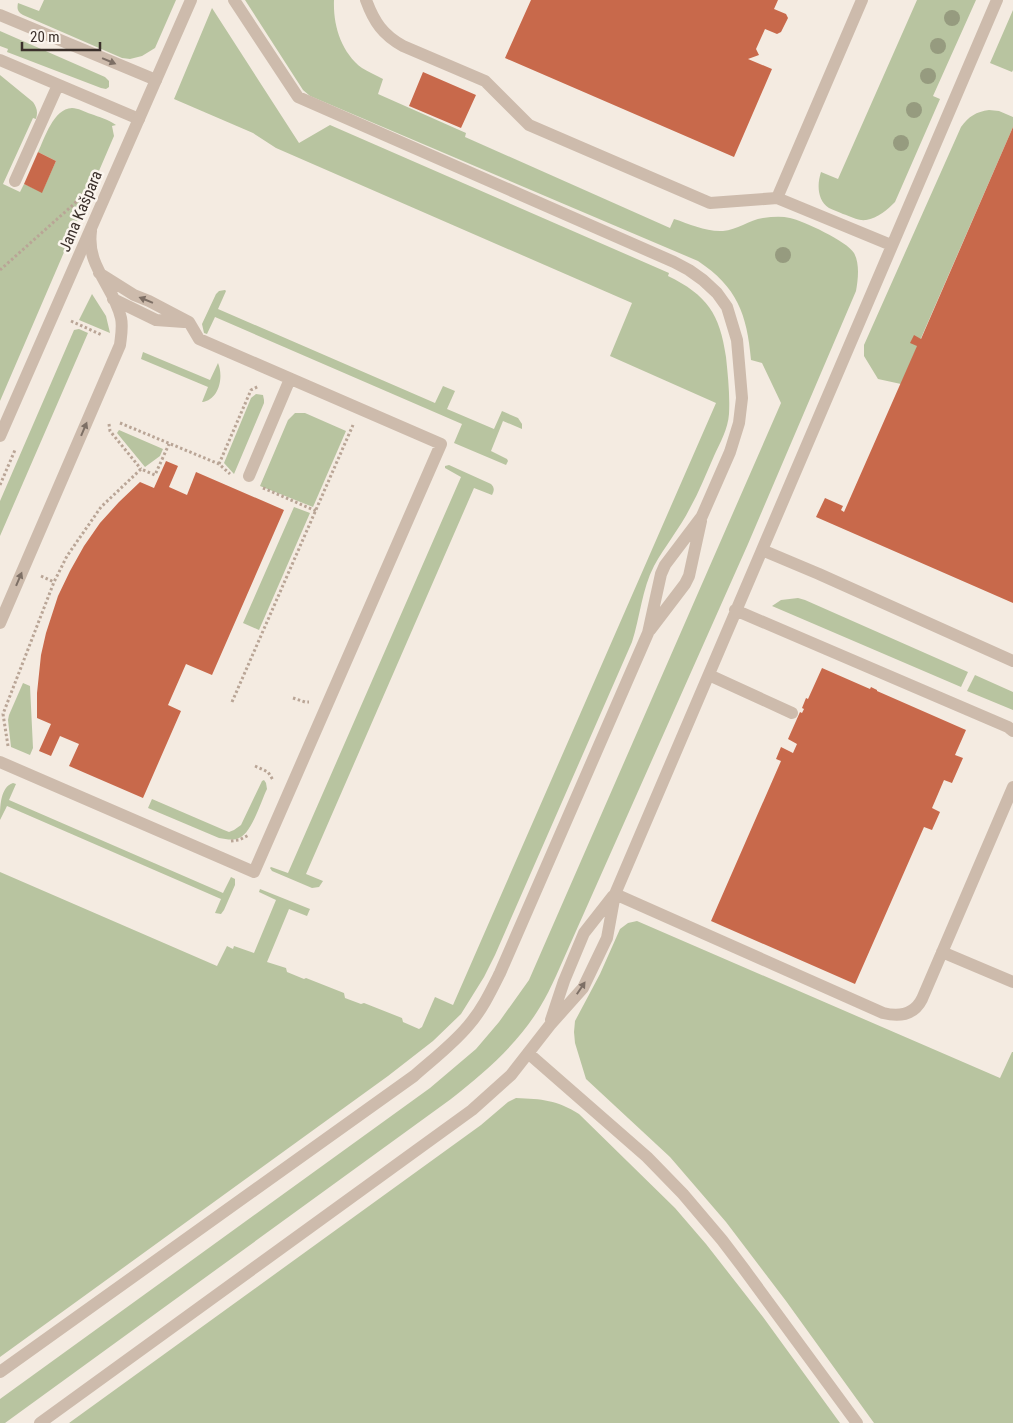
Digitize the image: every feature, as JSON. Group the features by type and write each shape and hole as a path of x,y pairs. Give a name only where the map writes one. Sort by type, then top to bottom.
{"street":[{"name":"Jana Kašpara","path":"0,436 191,0"},
{"path":"234,0 298,97 682,266 704,280 717,292 727,306 736,332 742,398 735,440 702,516 689,576 648,633"},
{"path":"366,0 372,17 381,30 391,39 485,81 529,125 710,203 777,198 891,245"},
{"path":"777,198 862,0"},
{"path":"40,1423 472,1110 511,1075 550,1025 583,988 607,938 615,894 997,0"},
{"path":"0,15 156,80"},
{"path":"0,60 139,120"},
{"path":"15,181 58,85"},
{"path":"0,624 120,345 121,317 90,250 91,228"},
{"path":"1,763 254,872 441,444 199,339 190,322 134,295 100,273"},
{"path":"113,299 156,320 190,322"},
{"path":"242,477 290,379"},
{"path":"0,1372 414,1076 468,1026 486,1000 508,957 648,633 661,574 665,565 702,516"},
{"path":"762,550 1013,661"},
{"path":"735,610 999,723 1013,731"},
{"path":"709,675 792,713"},
{"path":"615,894 883,1013 891,1015 907,1014 919,1005 1013,786"},
{"path":"550,1025 564,981 584,933 615,894"},
{"path":"942,952 1013,982"},
{"path":"528,1053 648,1157 683,1194 722,1240 857,1423"}],"path":[{"path":"0,270 68,210 87,190"},
{"path":"71,321 109,338"},
{"path":"219,464 251,390 254,387 262,386"},
{"path":"109,420 110,431 141,469 155,475 169,444"},
{"path":"120,423 219,464 227,473 242,477"},
{"path":"232,702 353,425"},
{"path":"8,746 3,714 54,582 66,556 100,507 141,469"},
{"path":"263,488 316,511"},
{"path":"36,574 54,582"},
{"path":"255,766 268,772 273,782"},
{"path":"226,840 239,840 250,835 252,831"}],"green space":[{"path":"44,0 176,0 155,48 142,56 130,59 122,58 23,15 18,10 18,3 39,11"},
{"path":"245,0 334,0 335,19 344,46 355,62 362,68 383,79 378,94 466,133 465,137 670,228 674,219 704,229 723,231 758,219 776,217 790,218 814,227 834,237 854,253 858,267 856,291 748,544 556,976 531,1021 500,1057 451,1099 5,1423 0,1423 0,1399 430,1088 476,1049 499,1022 529,980 781,403 762,363 751,360 747,329 738,303 722,281 698,261 310,96 303,90"},
{"path":"917,0 976,0 933,96 940,99 895,202 878,216 866,220 857,219 825,205 819,192 821,172 838,179"},
{"path":"212,8 299,143 330,125 669,273 668,276 693,291 709,308 720,329 726,357 729,414 723,436 693,502 650,575 632,642 495,955 461,1014 433,1041 388,1076 0,1357 0,872 217,966 227,946 233,949 234,946 254,953 276,900 259,892 260,889 310,909 307,916 289,909 267,962 286,968 287,972 304,979 306,978 344,993 345,998 361,1004 364,1003 402,1018 403,1022 419,1029 422,1027 435,997 453,1005 716,403 610,356 632,303 276,148 253,133 174,99"},
{"path":"1013,10 1013,70 1012,72 990,63"},
{"path":"0,31 105,77 109,81 109,87 106,89 101,88 7,52 8,49 0,46"},
{"path":"0,75 33,102 37,110 36,119 33,118 3,184 20,192 24,184 42,192 56,161 38,152 51,125 60,113 72,108 77,109 116,125 112,126 114,136 0,401"},
{"path":"989,110 999,111 1013,117 1013,127 901,384 878,379 864,356 864,345 961,127 973,115"},
{"path":"225,290 218,309 435,403 443,386 455,391 447,409 494,429 502,411 518,418 522,424 522,429 503,421 491,451 507,459 506,465 454,443 462,424 215,317 207,334 204,333 202,324 216,294 219,291"},
{"path":"92,294 106,316 110,333 79,320"},
{"path":"79,329 88,333 0,536 0,501 74,330"},
{"path":"143,352 210,380 218,363 220,369 219,387 213,397 202,402 208,387 141,359"},
{"path":"256,394 263,395 264,403 234,474 224,463 251,398"},
{"path":"295,413 305,413 346,431 313,507 260,486 288,420"},
{"path":"119,430 163,449 160,456 145,467 117,433"},
{"path":"449,465 491,484 494,488 493,492 492,495 474,488 306,874 323,881 319,887 312,888 272,871 270,868 288,873 461,477 445,468 445,466"},
{"path":"294,507 310,513 259,630 243,623"},
{"path":"798,598 968,672 961,687 772,606 781,600"},
{"path":"975,675 1013,692 1013,710 967,691"},
{"path":"23,683 30,686 33,748 30,755 11,747 8,720"},
{"path":"264,780 267,789 256,816 244,835 237,839 219,838 148,808 152,799 229,832 241,825"},
{"path":"13,783 16,784 9,800 223,893 231,877 235,879 235,885 224,910 221,914 215,913 221,899 7,806 0,820 3,793"},
{"path":"637,921 1000,1078 1013,1052 1013,1423 874,1423 726,1222 670,1157 586,1079 575,1043 575,1021 600,974 620,929 628,923"},
{"path":"516,1098 549,1101 579,1114 675,1208 706,1244 763,1317 840,1423 69,1423 481,1125 508,1102"}],"building":[{"path":"531,0 778,0 774,9 786,14 788,18 781,32 777,34 765,29 756,49 759,55 748,59 772,69 734,157 505,58"},
{"path":"423,72 476,95 461,128 409,106"},
{"path":"1013,127 1013,603 816,517 825,498 843,506 841,510 844,512 917,346 910,343 914,335 921,339"},
{"path":"38,152 56,161 42,193 24,184"},
{"path":"166,461 178,466 169,487 187,495 196,472 284,510 212,675 186,664 168,705 181,711 143,798 69,766 79,744 60,736 51,756 39,751 51,724 37,718 37,693 41,655 46,633 58,596 70,571 100,523 140,482 154,488"},
{"path":"822,668 870,689 871,687 966,730 955,755 963,758 952,783 944,780 932,808 940,812 932,830 924,827 855,984 711,921 781,761 776,759 781,747 793,753 797,744 788,739"}]}
